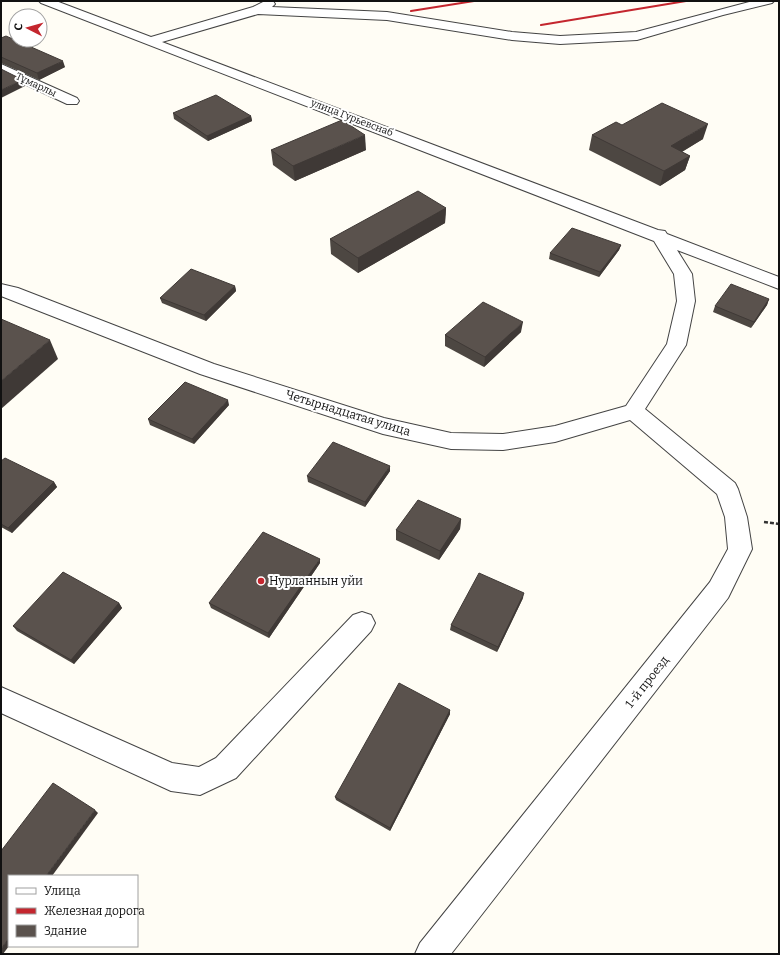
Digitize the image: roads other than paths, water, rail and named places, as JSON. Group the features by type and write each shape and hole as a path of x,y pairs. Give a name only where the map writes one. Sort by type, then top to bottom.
{"street":[{"name":"улица Гурьевснаб","path":"45,1 659,235 779,283"},
{"path":"150,41 257,10 274,1"},
{"path":"257,10 387,16 512,36 560,40 637,36 720,12 768,1"},
{"name":"Тұмарлы","path":"1,68 72,101"},
{"path":"633,411 676,345 686,301 683,274 659,235"},
{"name":"Четырнадцатая улица","path":"1,290 12,292 207,369 383,426 451,441 504,442 555,434 633,411"},
{"name":"1-й проезд","path":"431,954 719,590 740,549 736,517 727,489 633,411"},
{"path":"1,700 171,777 200,781 226,768 362,623"}],"railway":[{"path":"411,11 474,1"},
{"path":"541,25 686,1"}],"place":[{"name":"Нурланнын уйи","path":"261,581"}]}
